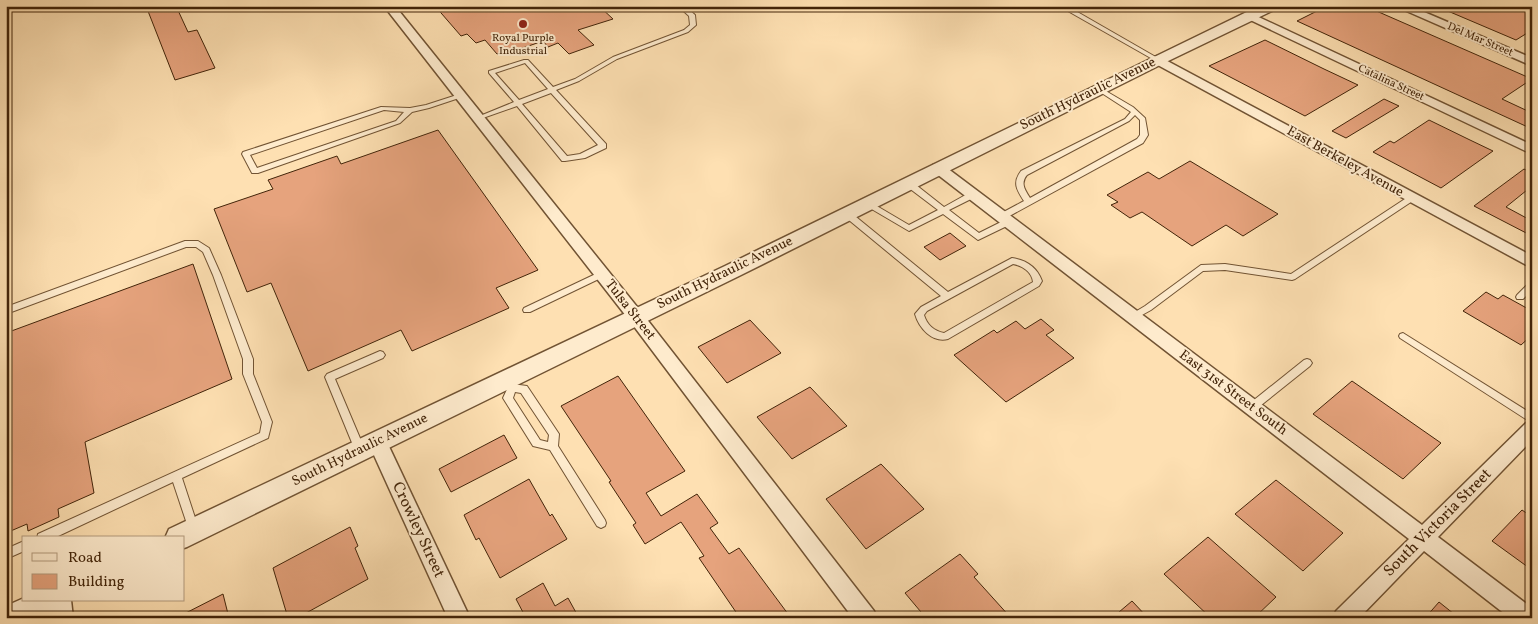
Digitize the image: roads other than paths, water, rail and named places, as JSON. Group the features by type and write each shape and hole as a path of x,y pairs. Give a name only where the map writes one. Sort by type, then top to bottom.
{"street":[{"name":"Tulsa Street","path":"389,6 636,317 866,618"},
{"name":"South Hydraulic Avenue","path":"186,534 369,446 509,384 636,317 1271,6"},
{"name":"Del Mar Street","path":"1400,6 1532,62"},
{"name":"Catalina Street","path":"1250,16 1532,150"},
{"name":"East Berkeley Avenue","path":"1158,60 1532,263"},
{"name":"East 31st Street South","path":"938,168 1528,618"},
{"name":"South Victoria Street","path":"1344,618 1532,428"},
{"name":"Crowley Street","path":"369,446 459,618"},
{"path":"12,618 44,602"},
{"path":"60,602 62,618"}],"lane":[{"path":"478,118 553,91 577,80 615,58 686,31 693,25 692,15 681,6"},
{"path":"1062,6 1158,60"},
{"path":"526,61 603,146 582,156 565,159 518,103 491,72 526,61"},
{"path":"908,183 978,237 1005,220 1028,202 1140,141 1145,128 1143,119 1135,111 1099,89"},
{"path":"410,110 398,122 255,171 246,154 383,108 410,110 427,107 460,96"},
{"path":"1028,202 1020,188 1020,178 1024,173 1128,120 1135,111"},
{"path":"867,204 908,228 972,195"},
{"path":"1133,317 1201,268 1225,267 1292,277 1411,198"},
{"path":"847,214 946,296"},
{"path":"6,311 185,244 198,244 206,250 217,275 248,359 248,374 267,422 265,435 46,536"},
{"path":"1012,262 1026,265 1037,276 1038,281 945,337 931,332 920,320 919,314 946,296 1012,262"},
{"path":"527,310 602,274"},
{"path":"1520,297 1532,285"},
{"path":"1403,336 1532,419"},
{"path":"369,446 330,377 380,355"},
{"path":"1252,408 1307,363"},
{"path":"553,447 537,443 508,398 509,384 524,389 554,434 553,447 601,523"},
{"path":"176,477 186,534"},
{"path":"6,554 22,547"}],"place":[{"name":"Royal Purple Industrial","path":"523,24"}]}
